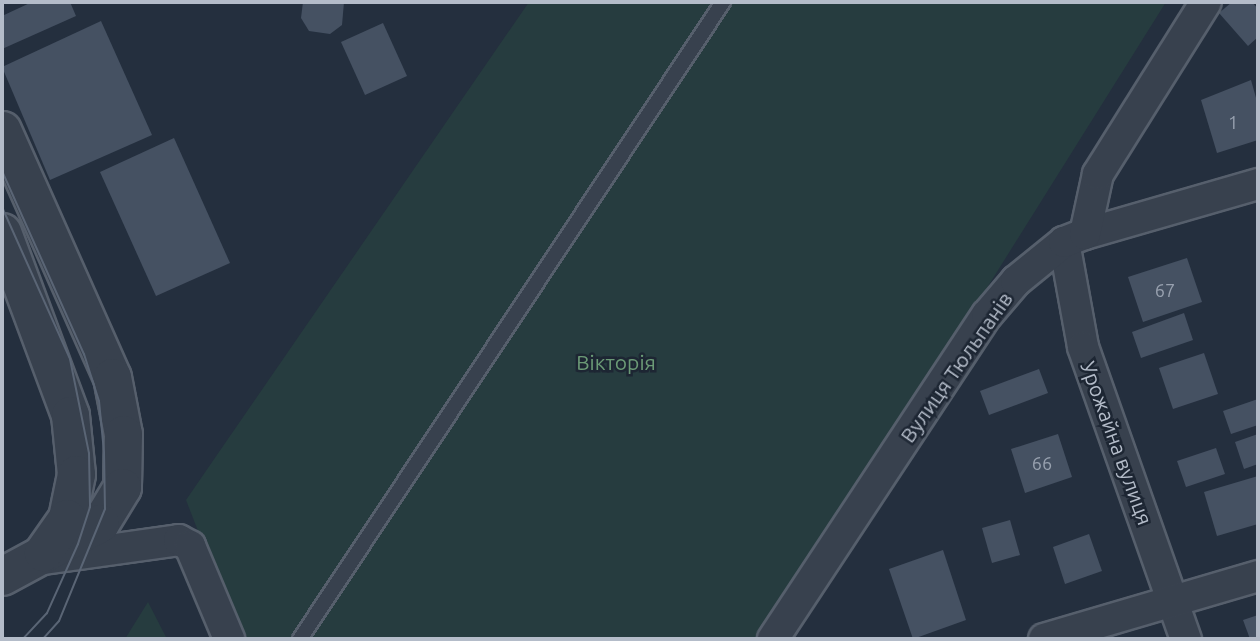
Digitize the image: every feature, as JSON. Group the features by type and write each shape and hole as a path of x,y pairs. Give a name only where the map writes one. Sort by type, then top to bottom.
{"street":[{"path":"1074,238 1098,174 1206,2"},
{"path":"2,130 112,377 123,433 122,487 100,523 37,560 2,576"},
{"path":"1074,238 1258,184"},
{"path":"2,232 70,415 76,474 67,518 37,560"},
{"name":"Урожайна вулиця","path":"1074,238 1083,347 1186,639"},
{"name":"Вулиця Тюльпанів","path":"773,639 986,315 1016,281 1074,238"},
{"path":"37,560 179,540 190,546 229,639"},
{"path":"1044,639 1258,576"}],"lane":[{"path":"300,639 723,2"}],"green space":[{"name":"Вікторія","path":"529,2 1166,2 767,639 240,639 186,500"},
{"path":"148,602 167,639 125,639"}],"building":[{"path":"32,2 70,2 76,16 2,49 2,16"},
{"path":"303,2 344,2 342,25 330,34 309,31 301,18"},
{"path":"1232,2 1252,2 1258,9 1258,37 1248,46 1219,13"},
{"path":"101,21 152,135 50,180 2,67"},
{"path":"383,23 407,76 365,95 341,42"},
{"path":"1251,80 1258,105 1258,140 1217,153 1201,100"},
{"path":"174,138 230,263 156,296 100,172"},
{"path":"1187,258 1202,302 1143,322 1128,277"},
{"path":"1184,313 1193,340 1141,358 1132,332"},
{"path":"1204,353 1218,394 1173,409 1159,368"},
{"path":"1039,369 1048,393 989,415 980,391"},
{"path":"1258,399 1258,425 1231,434 1223,411"},
{"path":"1058,434 1072,477 1025,493 1011,449"},
{"path":"1258,434 1258,464 1244,469 1235,442"},
{"path":"1216,448 1225,474 1186,487 1177,461"},
{"path":"1258,476 1258,524 1217,536 1204,492"},
{"path":"1010,520 1020,555 992,563 982,528"},
{"path":"1089,534 1102,571 1065,584 1053,547"},
{"path":"943,550 966,620 913,639 889,569"},
{"path":"1258,615 1258,639 1250,639 1243,620"}],"tram line":[{"path":"2,171 84,354 99,401 104,452 105,509 59,621 43,639"},
{"path":"2,207 70,359 89,453 90,507 78,544 47,613 23,639"}]}
